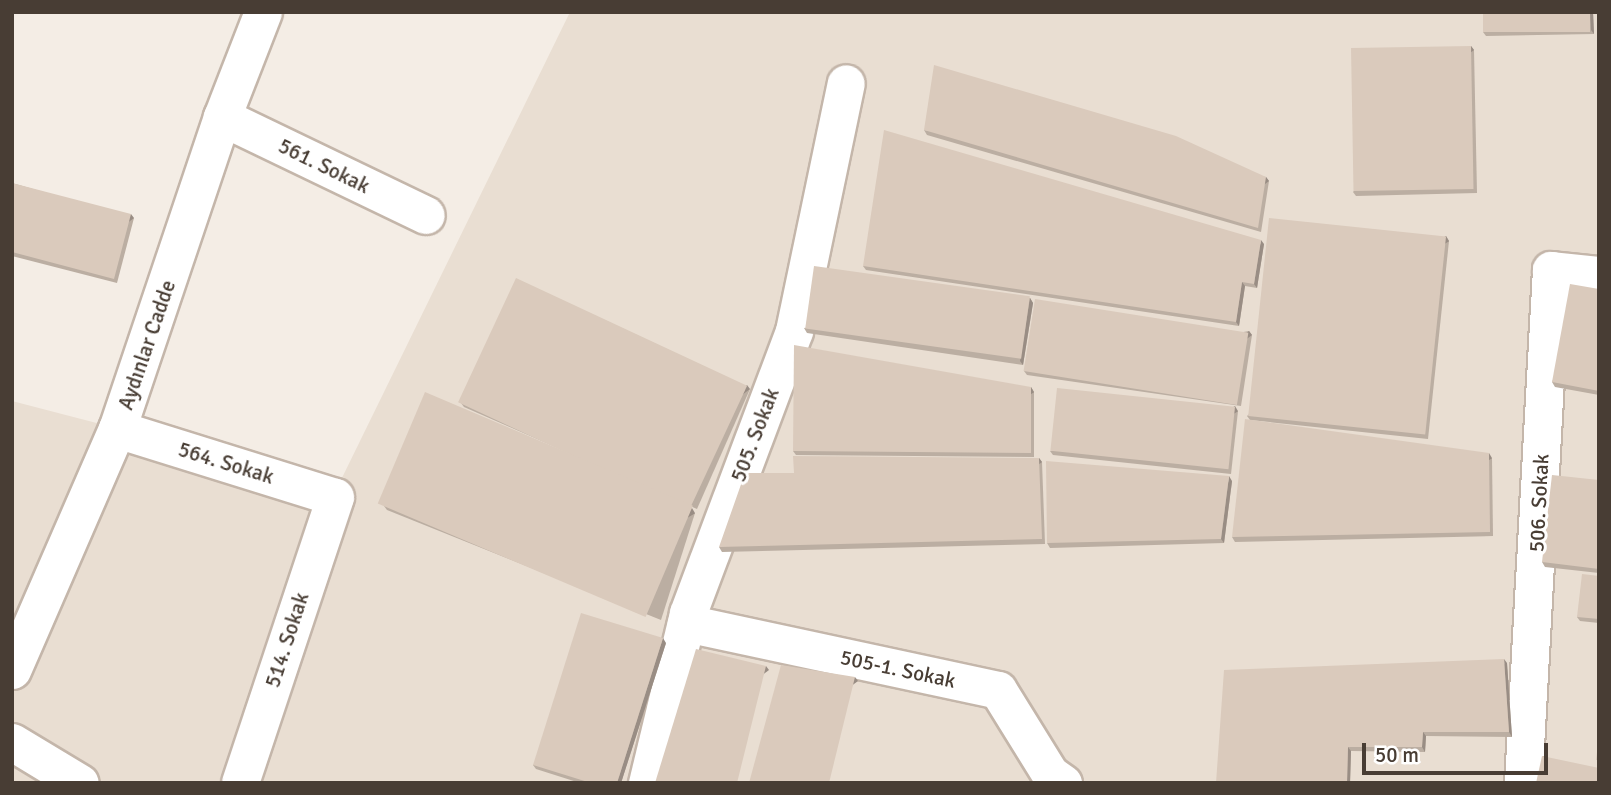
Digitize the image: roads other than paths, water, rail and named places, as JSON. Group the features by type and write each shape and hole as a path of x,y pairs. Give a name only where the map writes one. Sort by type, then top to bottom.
{"street":[{"name":"Aydınlar Cadde","path":"12,670 117,429 222,117 263,12"},
{"name":"505. Sokak","path":"647,783 686,623 794,331 846,83"},
{"name":"561. Sokak","path":"222,117 426,215"},
{"name":"506. Sokak","path":"1523,783 1552,270 1599,275"},
{"name":"564. Sokak","path":"117,429 335,497"},
{"name":"514. Sokak","path":"240,783 335,497"},
{"name":"505-1. Sokak","path":"686,623 999,690 1050,775 1063,783"},
{"path":"12,741 80,783"}]}
